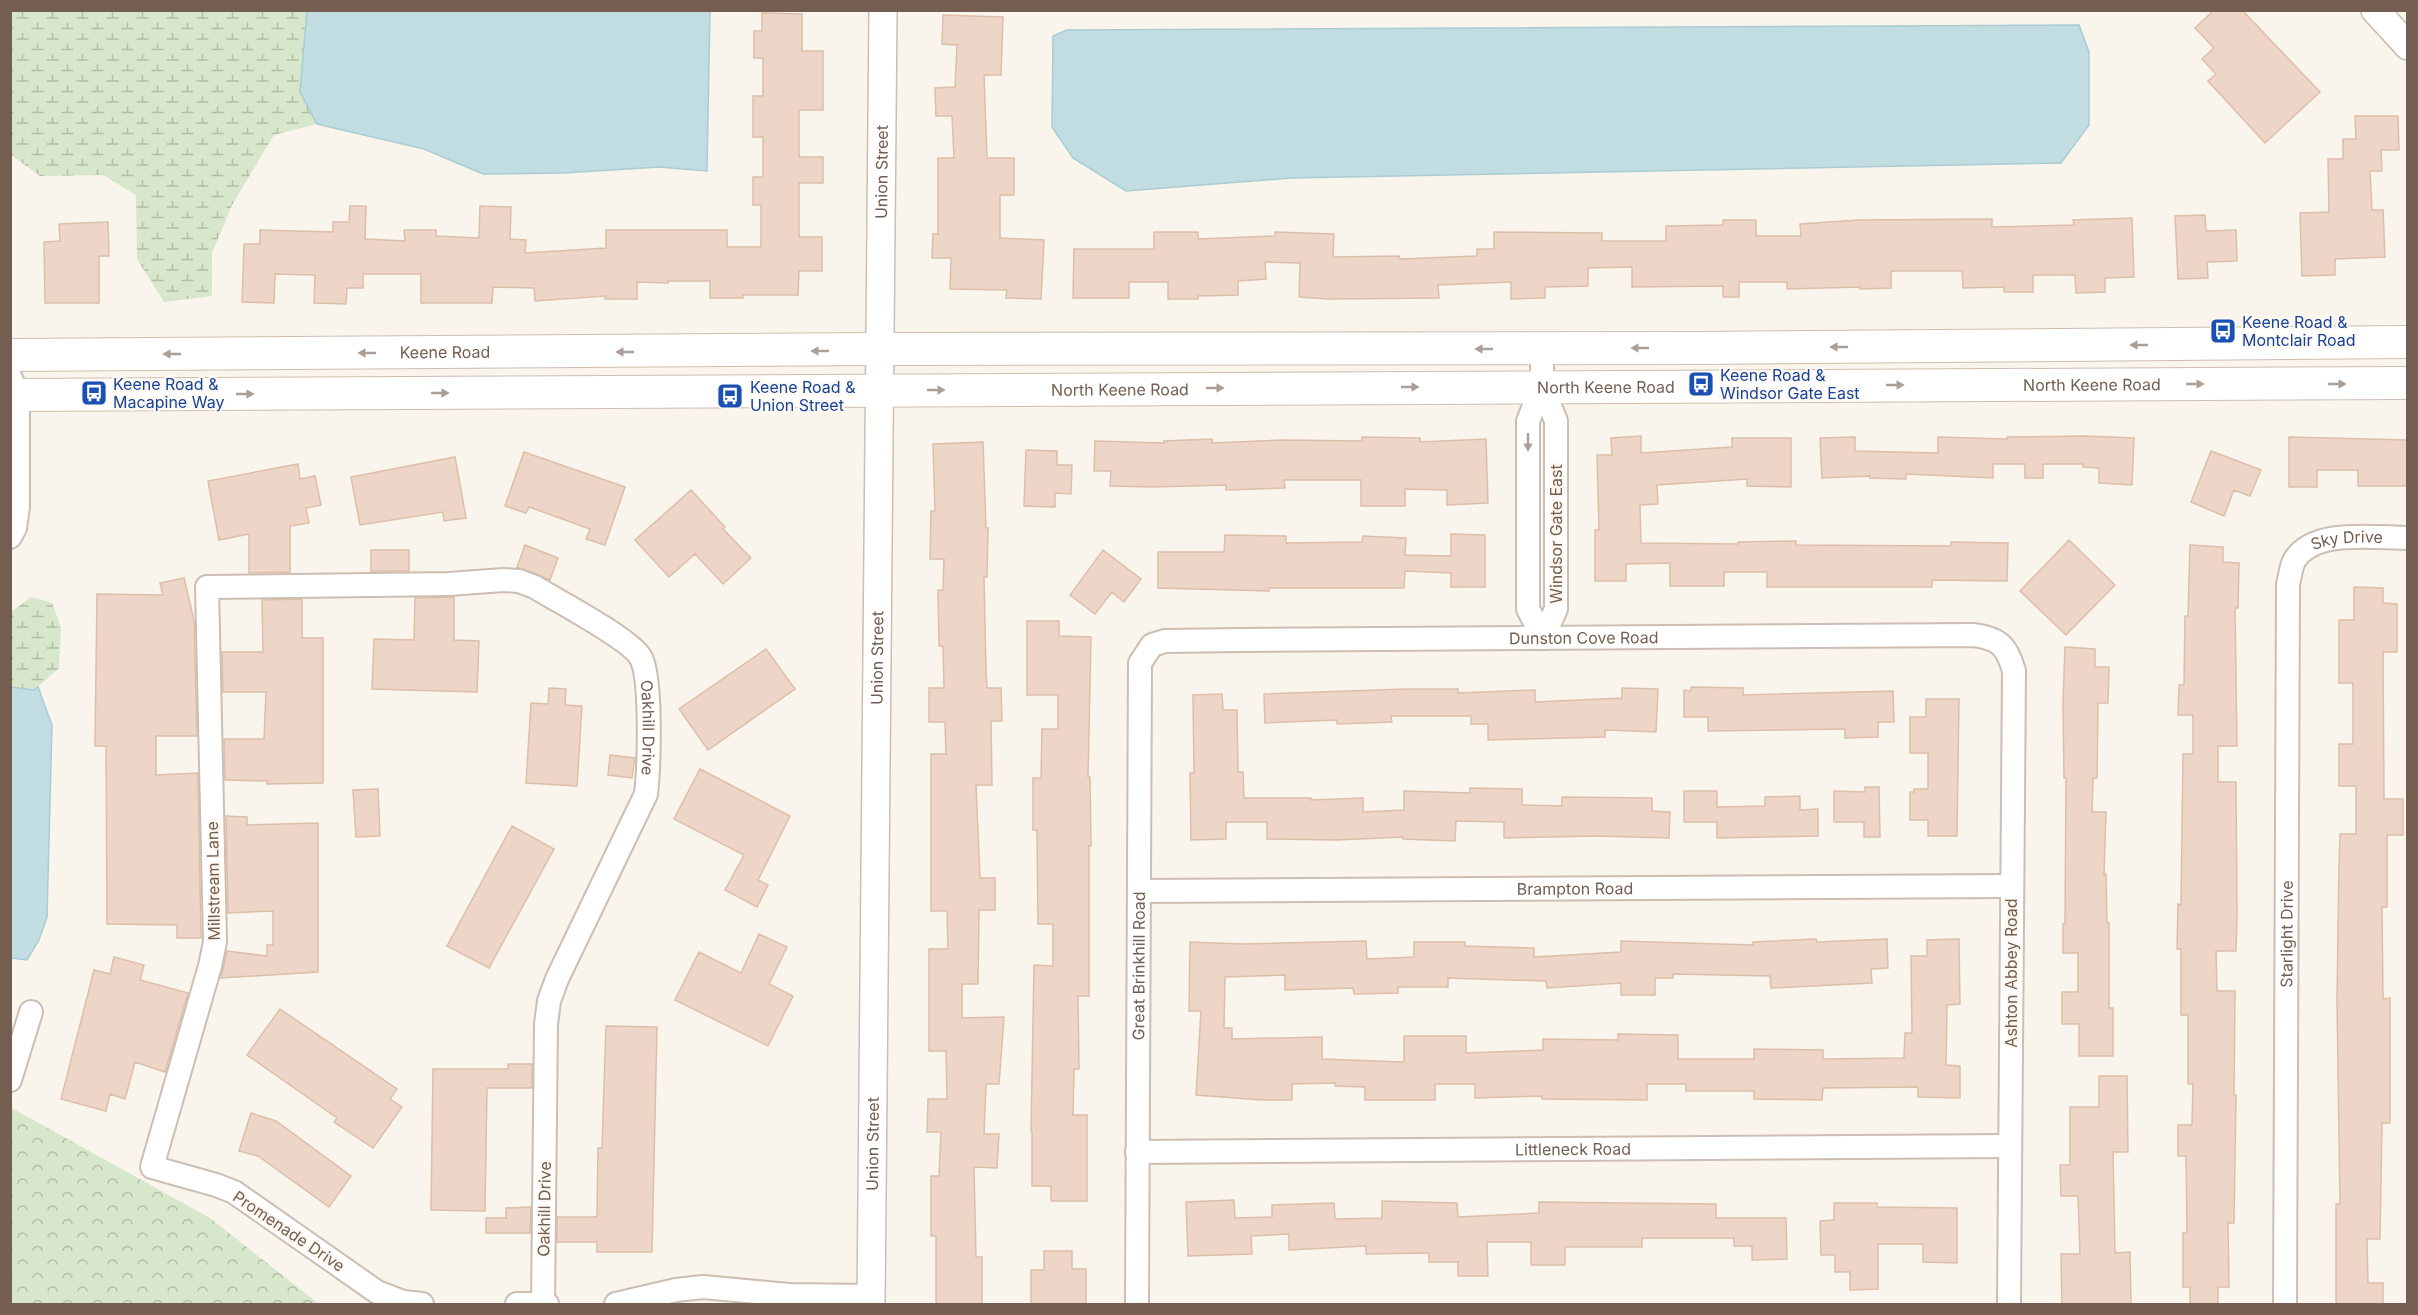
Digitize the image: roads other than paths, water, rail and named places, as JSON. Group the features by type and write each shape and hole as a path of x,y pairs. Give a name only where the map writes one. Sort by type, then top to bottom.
{"main road":[{"path":"510,392 610,375 831,373 863,362 879,349 1542,349 2408,342"},
{"name":"Keene Road","path":"10,355 879,349"},
{"path":"13,389 510,392 878,390 892,376 911,369 926,367 1258,367 1352,349"},
{"name":"North Keene Road","path":"878,390 2408,383"}],"street":[{"name":"Union Street","path":"871,1300 883,10"},
{"path":"2375,10 2408,46"},
{"name":"Windsor Gate East","path":"1542,349 1542,386 1556,421 1556,609 1543,638"},
{"path":"10,537 15,528 18,507 13,389"},
{"name":"Sky Drive","path":"2294,562 2309,545 2332,538 2408,538"},
{"name":"Starlight Drive","path":"2285,1305 2288,584 2294,562"},
{"name":"Oakhill Drive","path":"207,587 519,581 535,587 628,643 641,657 647,676 648,776 645,794 549,1001 546,1024 543,1304"},
{"name":"Millstream Lane","path":"152,1167 215,942 207,587"},
{"name":"Dunston Cove Road","path":"1165,641 1973,635 1988,637 2001,645"},
{"name":"Great Brinkhill Road","path":"1137,1305 1140,663 1152,645 1165,641"},
{"name":"Ashton Abbey Road","path":"2001,645 2010,656 2014,671 2009,1305"},
{"name":"Brampton Road","path":"1139,891 2011,886"},
{"path":"10,1080 30,1012"},
{"name":"Littleneck Road","path":"1137,1152 2010,1146"},
{"name":"Promenade Drive","path":"152,1167 234,1192 377,1292 403,1302 422,1305"},
{"path":"616,1305 676,1290 703,1287 871,1300"},
{"path":"517,1305 548,1305"}],"water":[{"path":"307,11 710,11 707,171 659,167 563,173 483,174 424,149 317,124 300,92"},
{"path":"2079,25 2089,52 2089,125 2061,163 1292,178 1126,191 1073,158 1052,127 1053,36 1067,30"},
{"path":"11,687 34,690 38,687 52,725 47,917 39,940 27,960 11,958"}],"place":[{"name":"Keene Road & Montclair Road","path":"2223,331"},
{"name":"Keene Road & Windsor Gate East","path":"1701,384"},
{"name":"Keene Road & Macapine Way","path":"94,393"},
{"name":"Keene Road & Union Street","path":"730,396"}]}
